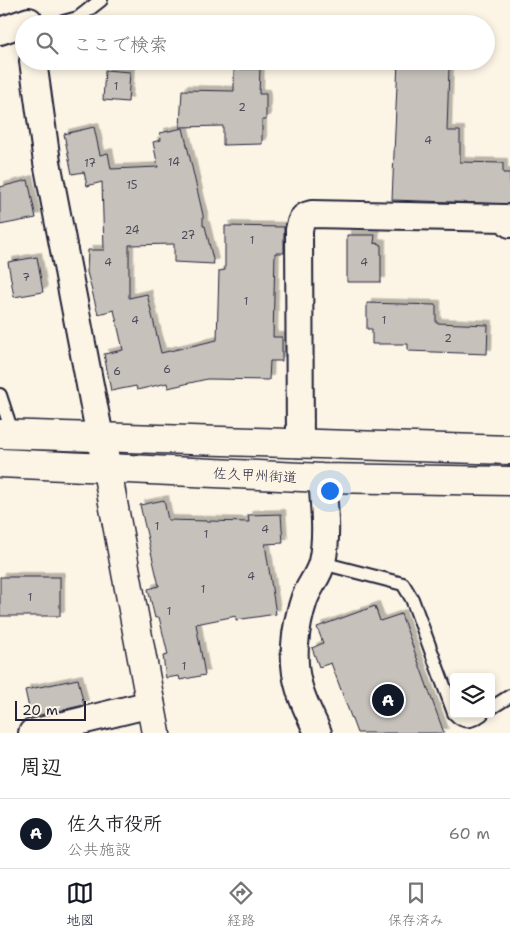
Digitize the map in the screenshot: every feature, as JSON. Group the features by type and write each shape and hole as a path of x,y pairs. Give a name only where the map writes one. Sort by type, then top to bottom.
{"main road":[{"path":"7,435 510,450"},
{"path":"100,437 156,733"},
{"name":"佐久甲州街道","path":"0,462 322,478 510,481"}],"street":[{"path":"0,31 15,22"},
{"path":"34,70 47,162 100,437"},
{"path":"300,444 301,220 306,215 312,214 495,217 505,218 510,224"},
{"path":"318,733 299,687 294,664 296,637 304,598 322,563 326,529 322,478"},
{"path":"32,733 151,704"}],"lane":[{"path":"82,15 101,0"},
{"path":"0,394 7,435"},
{"path":"322,563 403,584 412,599 450,702"},
{"path":"495,705 510,696"},
{"path":"458,718 468,721 474,718"}],"building":[{"path":"105,70 130,72 128,102 103,100"},
{"path":"234,70 260,70 259,94 266,94 266,120 262,120 262,144 223,145 223,126 180,127 182,90 234,91"},
{"path":"398,70 449,70 447,131 460,131 460,162 503,163 503,173 510,173 510,204 392,200"},
{"path":"94,127 100,155 108,153 111,169 158,167 153,142 161,140 160,133 183,128 203,215 203,226 205,226 214,264 174,262 174,244 129,245 129,298 147,294 161,353 217,340 219,271 225,270 225,226 284,227 284,253 275,253 273,337 282,337 282,361 270,361 269,380 207,379 168,388 167,383 137,390 136,386 111,391 104,354 123,350 114,310 98,314 87,272 88,250 104,250 102,182 87,186 84,172 72,174 64,134"},
{"path":"28,180 36,218 0,225 0,187"},
{"path":"347,235 375,235 374,243 381,244 381,282 347,282"},
{"path":"37,257 43,292 14,297 8,262"},
{"path":"367,303 436,305 436,323 488,325 487,354 408,351 408,344 372,344 372,329 367,329"},
{"path":"164,500 168,520 249,522 248,515 281,514 283,543 265,544 276,614 236,620 236,616 196,624 205,675 180,680 179,676 166,678 163,656 168,655 159,617 155,618 148,589 159,586 140,505"},
{"path":"0,577 60,577 60,616 0,616"},
{"path":"375,606 380,621 401,614 444,733 357,733 331,663 319,667 312,648 323,643 317,627"},
{"path":"78,679 84,705 31,717 25,690"}],"place":[{"name":"佐久市役所","path":"388,700"}]}
